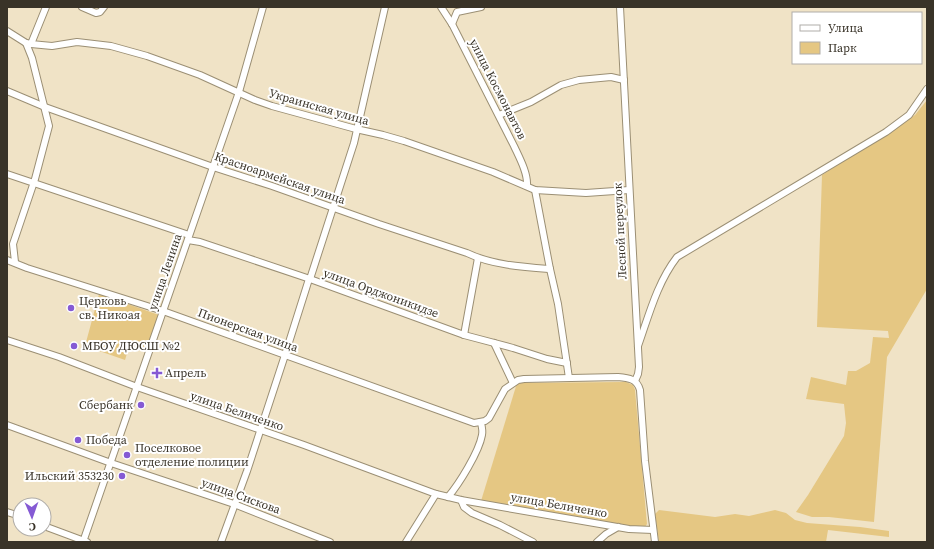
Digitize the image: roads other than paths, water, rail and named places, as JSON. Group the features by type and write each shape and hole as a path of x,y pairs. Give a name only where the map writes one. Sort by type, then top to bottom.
{"street":[{"path":"15,262 14,244 50,126 28,43 46,7"},
{"path":"82,7 96,14 104,7"},
{"name":"улица Ленина","path":"85,542 239,92 263,7"},
{"path":"221,542 247,471 286,355 354,143 385,7"},
{"path":"442,9 457,12 481,7"},
{"name":"Лесной переулок","path":"620,7 639,367 635,381"},
{"name":"улица Космонавтов","path":"442,9 452,24 514,146 527,181 527,186"},
{"path":"452,24 457,12"},
{"name":"Украинская улица","path":"7,31 28,43 52,46 78,42 111,46 147,56 173,64 272,106 356,130 404,141 493,172 535,190 586,193 629,190"},
{"path":"499,115 531,102 561,85 611,77 624,80"},
{"path":"638,346 658,288 667,270 677,257 886,132 909,115 927,89"},
{"name":"Красноармейская улица","path":"7,91 45,107 213,167 334,207 378,224 478,258 526,268 550,269"},
{"name":"улица Орджоникидзе","path":"7,174 188,238 310,279 464,335 514,348 547,359 567,363"},
{"path":"535,190 558,304 569,378"},
{"path":"464,335 478,258"},
{"name":"Пионерская улица","path":"7,260 27,268 163,312 474,423 481,423"},
{"name":"улица Беличенко","path":"7,340 59,357 137,387 436,494 461,500 618,527 653,530"},
{"path":"494,343 513,383"},
{"path":"448,497 461,478 480,443 482,430 481,423 488,418 505,389 513,383 524,379 626,378 635,381 640,390 645,461 655,542"},
{"name":"улица Сискова","path":"7,425 111,463 234,504 330,542"},
{"path":"406,542 436,494"},
{"path":"461,500 464,507 472,513 500,524 533,542"},
{"path":"597,542 606,534 618,527"},
{"path":"52,529 85,542"}],"place":[{"name":"Церковь св. Никоая","path":"71,308"},
{"name":"МБОУ ДЮСШ №2","path":"74,346"},
{"name":"Апрель","path":"157,373"},
{"name":"Сбербанк","path":"141,405"},
{"name":"Победа","path":"78,440"},
{"name":"Поселковое отделение полиции","path":"127,455"},
{"name":"Ильский 353230","path":"122,476"}]}
